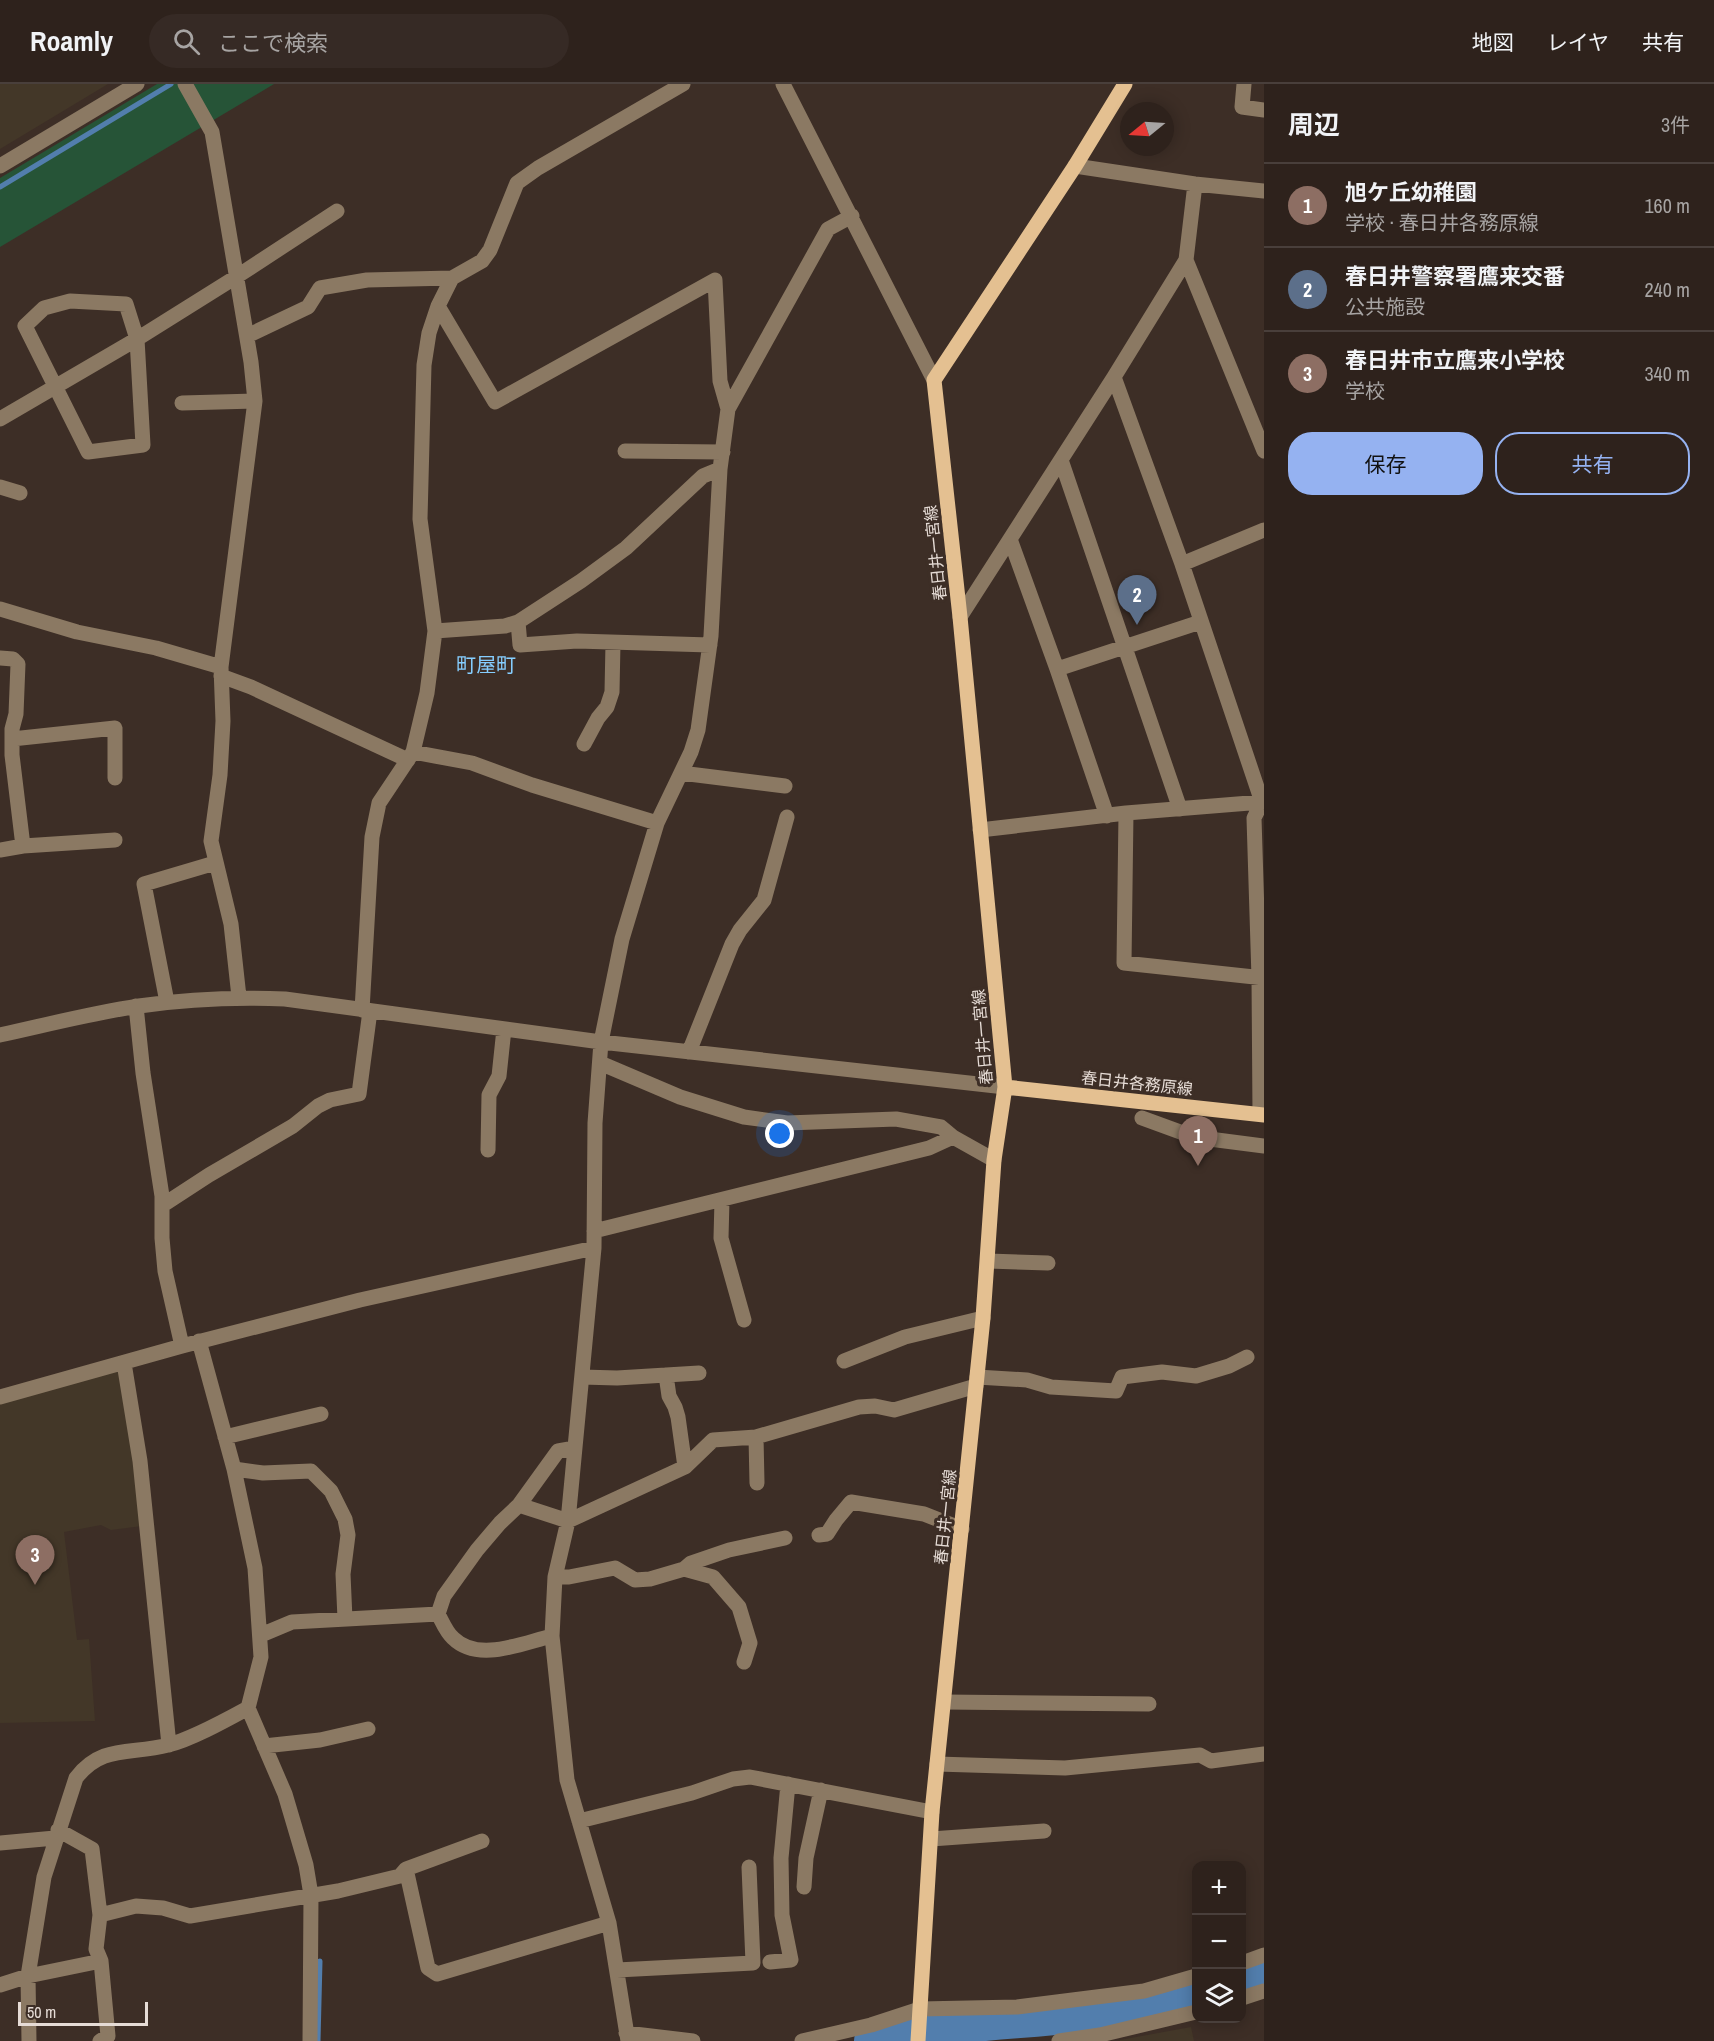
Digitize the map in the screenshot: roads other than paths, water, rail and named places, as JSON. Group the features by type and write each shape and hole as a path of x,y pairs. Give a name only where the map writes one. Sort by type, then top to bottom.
{"main road":[{"path":"934,380 1075,166 1125,84"},
{"name":"春日井一宮線","path":"918,2041 932,1812 983,1318 994,1161 1005,1087 960,617 934,380"},
{"name":"春日井各務原線","path":"1005,1087 1262,1114"}],"street":[{"path":"0,166 137,84"},
{"path":"185,84 212,132 247,336 255,401 221,671 223,721 220,776 210,841 231,924 239,997"},
{"path":"247,336 308,307 320,288 367,280 452,278 482,261 490,250 517,183 538,168 683,84"},
{"path":"783,84 934,380"},
{"path":"1244,84 1242,107 1264,110"},
{"path":"1075,166 1195,184 1264,191"},
{"path":"960,617 1062,460 1186,260 1195,184"},
{"path":"0,419 136,339 337,211"},
{"path":"693,2041 627,2037 609,1923 567,1780 552,1636 555,1577 568,1521 594,1248 595,1123 601,1042 622,939 657,823 698,730 710,645 720,469 728,409 828,229 852,216"},
{"path":"1186,260 1264,451"},
{"path":"163,1205 293,1126 318,1106 330,1100 359,1094 366,1010 372,837 379,803 411,756 427,693 435,631 431,587 420,519 424,365 429,333 438,306 452,278"},
{"path":"438,306 495,402 715,280 720,381 728,409"},
{"path":"70,301 126,304 136,339 143,445 88,452 25,326 44,308 70,301"},
{"path":"1114,377 1182,564 1260,812 1262,1114"},
{"path":"182,403 255,401"},
{"path":"625,451 723,452"},
{"path":"1062,460 1180,809"},
{"path":"435,631 506,626 518,622 626,548 703,476 720,469"},
{"path":"0,487 20,494"},
{"path":"1182,564 1264,530"},
{"path":"1010,539 1107,816"},
{"path":"0,609 77,632 156,648 221,671 251,687 411,756 472,763 657,823"},
{"path":"518,622 520,645 577,641 710,645"},
{"path":"1057,669 1200,622"},
{"path":"584,744 598,718 607,707 612,692 613,643"},
{"path":"0,658 13,659 18,664 12,755 23,846"},
{"path":"12,739 115,728 115,778"},
{"path":"681,773 785,786"},
{"path":"980,830 1180,809 1260,812"},
{"path":"1125,813 1124,963 1262,978"},
{"path":"689,1052 732,944 764,900 787,817"},
{"path":"0,850 23,846 115,840"},
{"path":"167,1002 144,884 215,863"},
{"path":"0,1035 136,1006 167,1002 239,997 285,999 601,1042 1005,1087"},
{"path":"136,1006 143,1073 163,1205 162,1238 165,1270 182,1346"},
{"path":"488,1150 489,1095 499,1076 504,1029"},
{"path":"600,1062 681,1097 744,1117 788,1123 896,1119 941,1127 953,1137 994,1161"},
{"path":"1142,1118 1194,1137 1264,1146"},
{"path":"594,1231 929,1148 953,1137"},
{"path":"722,1200 721,1238 744,1320"},
{"path":"0,1397 199,1341 360,1300 594,1248"},
{"path":"988,1261 1048,1263"},
{"path":"844,1362 905,1337 983,1318"},
{"path":"199,1341 234,1468 255,1568 261,1657 248,1708 285,1794 306,1865 311,1895 310,2041"},
{"path":"519,1505 568,1521 691,1464 713,1440 756,1437 860,1407 875,1406 894,1410 977,1381 1027,1380 1051,1387 1116,1391 1122,1377 1162,1372 1196,1376 1228,1366 1247,1357"},
{"path":"124,1363 140,1461 169,1745"},
{"path":"582,1377 617,1378 699,1373"},
{"path":"666,1376 669,1396 678,1417 685,1467"},
{"path":"225,1437 321,1414"},
{"path":"756,1437 757,1483"},
{"path":"552,1636 486,1652 468,1648 452,1638 438,1614 444,1596 477,1550 519,1505 558,1451 575,1448"},
{"path":"234,1468 262,1473 311,1471 331,1491 345,1519 348,1535 343,1575 345,1619"},
{"path":"819,1535 827,1534 851,1502 924,1514 962,1529"},
{"path":"555,1577 615,1568 635,1580 651,1579 684,1569 691,1563 729,1550 785,1538"},
{"path":"684,1569 713,1577 739,1607 750,1643 744,1662"},
{"path":"261,1635 292,1622 438,1614"},
{"path":"944,1702 1149,1704"},
{"path":"29,2041 28,1976 44,1877 76,1779 85,1767 97,1758 169,1745 248,1708"},
{"path":"264,1746 320,1740 368,1729"},
{"path":"937,1764 1065,1768 1200,1755 1211,1761 1264,1754"},
{"path":"579,1821 733,1779 750,1777 932,1812"},
{"path":"770,1962 791,1960 782,1915 781,1858 788,1784"},
{"path":"804,1887 806,1857 821,1790"},
{"path":"931,1839 1044,1831"},
{"path":"0,1843 57,1834 92,1849 100,1915 96,1949 101,1961 108,2036 100,2041"},
{"path":"100,1915 136,1906 163,1908 190,1916 338,1891 400,1876 406,1869 482,1841"},
{"path":"617,1970 753,1963 749,1867"},
{"path":"406,1869 428,1968 437,1974 609,1923"},
{"path":"1246,1962 1264,1955"},
{"path":"0,1985 28,1976 101,1961"},
{"path":"802,2041 920,2012 1017,2007 1144,1991 1192,1977"},
{"path":"1246,1997 1264,1991"},
{"path":"1059,2041 1100,2035 1192,2013"}],"waterway":[{"path":"0,187 171,84"},
{"path":"318,2041 320,1961"},
{"path":"1246,1980 1264,1973"},
{"path":"870,2041 952,2028 1116,2012 1192,1996"}],"place":[{"name":"春日井警察署鷹来交番","path":"1137,625"},
{"name":"旭ケ丘幼稚園","path":"1198,1166"},
{"name":"春日井市立鷹来小学校","path":"35,1585"}],"district":[{"name":"町屋町","path":"486,664"}]}
